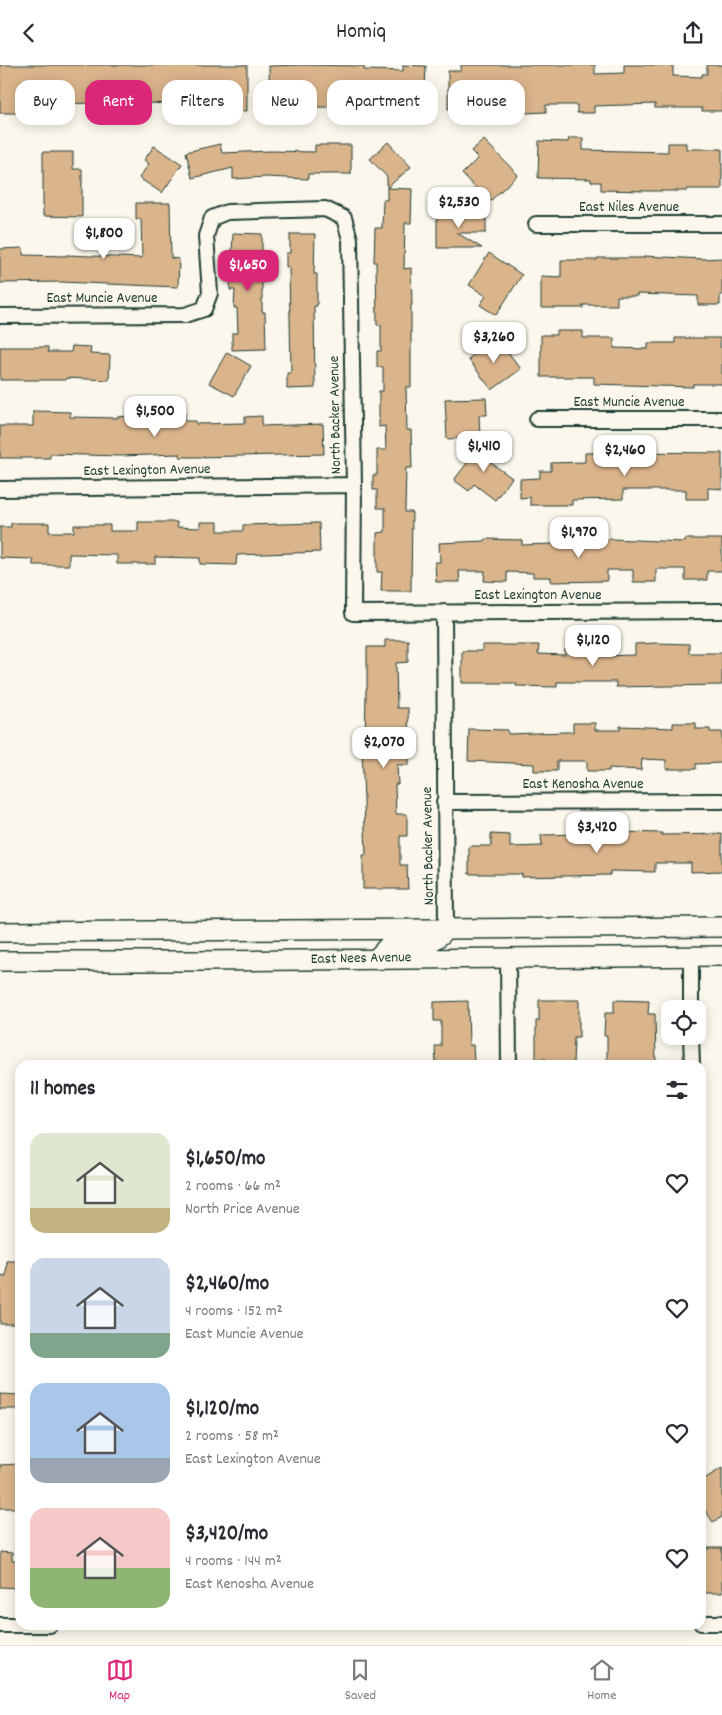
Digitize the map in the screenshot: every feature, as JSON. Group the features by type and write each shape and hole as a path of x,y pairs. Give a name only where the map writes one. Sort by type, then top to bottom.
{"main road":[{"name":"East Nees Avenue","path":"0,933 722,927"},
{"path":"376,959 390,944 427,943 440,937 446,929"},
{"name":"East Nees Avenue","path":"0,961 722,956"}],"street":[{"name":"North Backer Avenue","path":"204,309 210,293 206,236 212,218 227,212 325,209 344,218 350,239 354,485 353,613"},
{"name":"East Niles Avenue","path":"536,225 722,224"},
{"name":"East Muncie Avenue","path":"0,316 185,315 204,309"},
{"name":"East Muncie Avenue","path":"537,419 722,419"},
{"name":"East Lexington Avenue","path":"0,489 354,485"},
{"name":"East Lexington Avenue","path":"353,613 722,611"},
{"name":"North Backer Avenue","path":"444,612 446,929"},
{"name":"East Kenosha Avenue","path":"444,801 722,801"},
{"path":"691,956 691,1000"},
{"path":"508,957 509,1060"},
{"path":"692,1045 692,1060"},
{"path":"706,1623 722,1623"},
{"path":"0,1625 15,1625"}],"building":[{"path":"0,65 247,65 247,111 243,111 243,80 162,80 162,104 152,103 152,80 85,80 85,103 75,104 75,80 15,80 15,113 0,113"},
{"path":"403,65 426,66 425,80 327,80 327,107 317,107 317,80 269,80 269,66 364,66 364,70 403,71"},
{"path":"461,65 595,65 595,74 624,73 624,65 673,65 673,76 702,77 702,74 707,74 707,65 722,65 722,111 702,111 702,108 655,108 655,104 594,106 594,113 577,113 577,105 546,105 546,112 525,113 525,80 448,80 448,71 461,71"},
{"path":"569,138 583,138 583,150 668,152 668,143 686,143 686,149 722,149 722,189 687,189 687,191 601,190 601,182 591,182 591,179 538,178 539,141 568,142"},
{"path":"484,140 518,175 489,202 462,174 478,158 471,151"},
{"path":"388,142 411,167 387,188 387,177 370,159"},
{"path":"220,144 222,153 315,152 315,145 351,145 351,174 308,174 308,179 266,177 233,179 233,168 192,178 186,152"},
{"path":"154,146 182,164 162,193 139,178 149,164 144,160"},
{"path":"43,152 73,152 73,169 82,169 82,217 43,216"},
{"path":"387,188 412,189 411,223 405,223 404,269 411,268 412,305 411,387 406,387 407,430 411,430 412,468 406,468 405,512 412,512 411,591 381,591 382,572 377,572 377,533 385,532 385,508 377,508 377,490 373,490 373,475 377,475 377,450 386,450 385,426 379,427 379,391 383,391 383,367 377,367 377,351 381,351 381,325 377,325 376,262 374,262 375,228 382,228 383,200 387,200"},
{"path":"136,203 170,203 171,258 179,259 178,287 61,282 0,283 0,249 23,248 23,255 142,258 141,219 136,219"},
{"path":"437,213 486,213 486,233 457,233 482,248 437,248"},
{"path":"233,233 262,234 262,312 265,312 266,349 232,350 232,333 238,333 237,308 234,308 235,290 230,290"},
{"path":"290,234 315,234 314,274 317,274 317,306 314,306 315,388 287,389 287,373 291,373 289,267 286,267 286,253 290,253"},
{"path":"489,253 522,275 496,315 480,305 486,296 469,285"},
{"path":"644,256 722,258 722,295 720,295 720,305 698,305 698,296 637,294 637,296 617,296 617,305 583,305 583,308 541,308 541,276 561,277 561,260 644,258"},
{"path":"556,331 583,331 583,338 614,338 614,348 648,349 648,343 675,343 675,338 720,338 720,347 722,348 722,384 693,384 693,387 594,384 594,377 541,377 541,335 556,335"},
{"path":"497,338 521,369 492,390 468,359"},
{"path":"72,346 91,347 90,354 110,355 109,380 66,378 66,380 0,380 0,347 48,347 48,352 71,352"},
{"path":"227,352 251,366 234,396 209,383"},
{"path":"486,398 487,415 479,415 480,437 447,439 445,399"},
{"path":"33,411 70,412 70,417 117,418 129,416 129,425 160,424 160,413 185,413 185,421 196,421 196,424 245,423 245,417 262,416 262,426 323,424 324,454 180,457 180,454 120,456 50,454 50,458 0,458 0,426 33,426"},
{"path":"485,440 499,451 490,462 512,478 495,500 474,484 469,491 454,480"},
{"path":"585,453 722,453 722,489 708,488 708,499 686,499 686,490 623,490 623,499 572,500 572,505 530,505 530,497 520,498 520,479 540,478 540,471 551,471 551,463 585,462"},
{"path":"138,522 177,522 177,527 200,528 200,522 218,522 218,531 243,531 243,525 319,523 320,552 237,555 236,565 200,564 200,558 155,557 155,564 117,564 117,555 69,554 69,565 33,565 33,559 0,558 0,527 11,527 11,523 49,523 49,532 74,532 74,525 110,525 110,531 138,531"},
{"path":"585,538 685,542 685,539 722,539 722,571 707,571 707,580 685,580 685,569 656,569 656,582 633,582 633,570 607,570 607,581 551,582 551,577 533,577 533,573 507,572 507,582 484,581 485,571 459,571 460,582 436,582 435,562 440,562 439,543 485,541 485,539 522,540 522,545 585,543"},
{"path":"385,640 408,640 408,662 396,663 397,708 408,708 409,765 397,765 398,784 395,784 396,814 407,814 407,836 400,836 400,865 407,865 408,889 363,889 363,855 366,855 362,749 365,749 367,647 385,647"},
{"path":"635,644 689,644 689,653 722,653 722,685 616,687 616,682 557,682 557,687 516,686 516,683 462,683 462,651 482,651 482,645 539,645 538,654 565,655 565,649 601,650 601,656 635,655"},
{"path":"573,723 595,723 595,730 620,730 620,726 673,728 673,723 696,723 696,729 710,729 710,732 722,732 722,763 696,764 696,769 666,769 666,760 642,759 641,770 609,768 609,771 587,771 587,761 557,761 557,771 534,771 534,764 468,761 469,729 508,730 508,734 573,732"},
{"path":"618,832 662,833 662,835 722,834 722,871 691,872 691,863 655,863 655,872 610,871 610,875 522,877 522,874 469,874 469,846 491,846 491,834 510,835 510,847 542,846 541,835"},
{"path":"539,1000 579,1000 579,1037 574,1037 573,1060 536,1059 536,1021 539,1021"},
{"path":"614,1000 649,1001 648,1014 655,1014 656,1060 607,1060 607,1036 604,1036 605,1013 614,1013"},
{"path":"468,1001 469,1045 473,1045 474,1060 436,1060 435,1046 441,1046 441,1021 434,1021 434,1002"},
{"path":"7,1261 15,1261 15,1324 0,1324 0,1275 6,1276"},
{"path":"0,1394 15,1395 15,1409 0,1409"},
{"path":"15,1464 15,1508 0,1508 0,1465"},
{"path":"722,1468 722,1517 713,1522 706,1512 706,1478"},
{"path":"708,1548 722,1548 722,1593 706,1593 706,1550"},
{"path":"0,1552 12,1553 12,1561 15,1561 15,1588 0,1587"}]}
